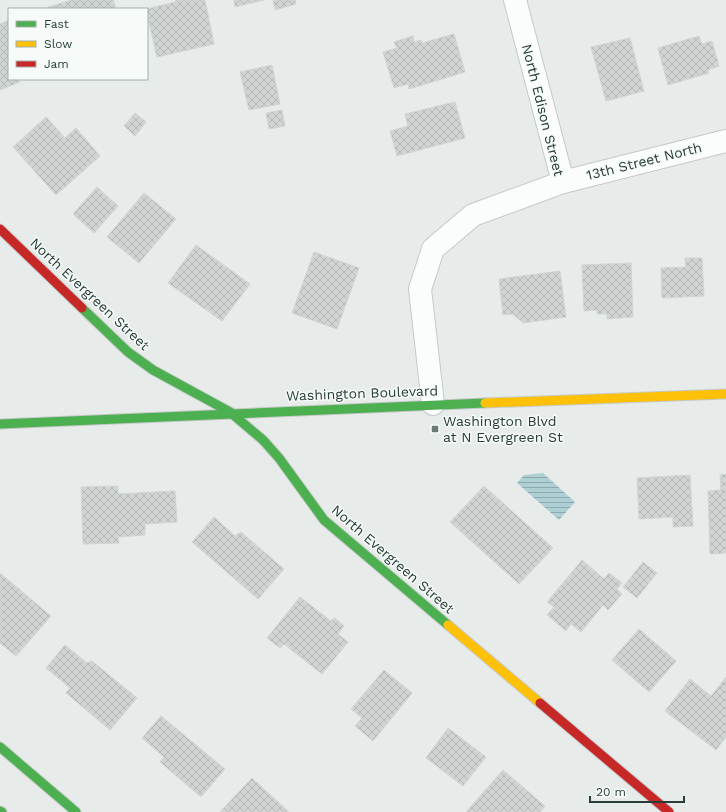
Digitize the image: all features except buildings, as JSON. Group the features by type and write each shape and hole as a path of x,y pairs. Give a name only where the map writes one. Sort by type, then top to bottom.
{"street":[{"name":"North Edison Street","path":"433,404 420,289 433,249 473,216 563,182 515,0"},
{"name":"13th Street North","path":"563,182 726,140"},
{"name":"North Evergreen Street","path":"0,229 128,352 153,370 230,412 263,440 279,458 324,520 669,812"},
{"name":"Washington Boulevard","path":"0,424 230,412 726,394"},
{"path":"0,747 76,812"}],"water":[{"path":"543,473 575,502 559,520 517,483 524,475"}],"traffic: fast":[{"path":"82,308 128,352 153,370 230,412 263,440 279,458 324,520 448,625"},
{"path":"0,424 485,403"},
{"path":"0,747 76,812"}],"traffic: slow":[{"path":"485,403 726,394"},
{"path":"448,625 540,703"}],"traffic: jam":[{"path":"0,229 82,308"},
{"path":"540,703 669,812"}],"place":[{"name":"Washington Blvd at N Evergreen St","path":"435,429"}]}
